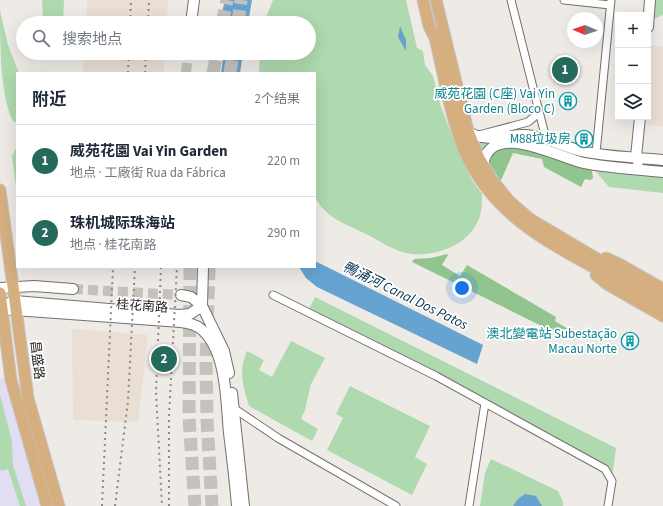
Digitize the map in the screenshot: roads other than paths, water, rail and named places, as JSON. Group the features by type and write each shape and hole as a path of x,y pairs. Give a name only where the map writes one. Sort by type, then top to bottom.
{"main road":[{"path":"192,16 194,0"},
{"path":"422,0 429,26 435,38"},
{"path":"428,0 435,38 460,136 477,175 493,198 513,218 618,277 663,307"},
{"path":"436,0 471,134 483,166 501,192 520,211 573,251 608,284 663,316"},
{"path":"649,12 650,0"},
{"path":"640,120 636,157 640,164 663,167"},
{"path":"471,134 483,138 518,134 546,139 575,149 596,153 663,160"},
{"path":"483,166 485,157 491,149 502,144 514,142 529,144 572,160 595,165 663,172"},
{"path":"572,160 596,153"},
{"name":"昌盛路","path":"0,190 14,286 25,385 59,506"},
{"path":"573,251 619,264 663,289"},
{"path":"181,322 195,316 202,306 203,268"},
{"path":"618,277 663,298"},
{"path":"0,288 14,286 73,289"},
{"name":"桂花南路","path":"203,286 201,290 195,294 182,295 196,300 202,306 224,351 244,506"},
{"name":"昌盛路","path":"0,293 11,380 47,506"},
{"path":"16,306 179,315 190,314 202,306"},
{"name":"桂花南路","path":"1,309 16,306 181,322 198,327 212,342 221,366 230,406 237,506"}],"street":[{"path":"511,0 546,139"},
{"path":"564,0 610,2 596,153"},
{"path":"471,134 530,121 537,113 537,105"},
{"path":"273,295 436,376 605,469 612,481 608,506"},
{"path":"470,506 485,403"},
{"path":"230,406 278,438 396,506"}],"water":[{"path":"225,0 252,0 249,16 221,16"},
{"path":"400,26 406,40 406,51 398,37"},
{"path":"223,60 242,60 240,72 221,72"},
{"path":"316,262 483,345 477,364 317,287 306,278 300,268 316,268"},
{"path":"525,494 536,496 542,506 513,506 518,499"}],"tunnel":[{"path":"224,16 227,0"},
{"path":"239,16 241,0"},
{"path":"186,72 187,60"},
{"path":"213,72 216,60"},
{"path":"230,72 232,60"},
{"path":"190,268 189,417 195,506"},
{"path":"209,268 206,362 207,420 212,506"},
{"path":"73,289 181,295"}],"railway":[{"path":"130,16 131,0"},
{"path":"148,16 149,0"},
{"path":"128,72 129,60"},
{"path":"145,72 146,60"},
{"path":"102,506 113,268"},
{"path":"115,506 128,401 135,268"},
{"path":"161,268 156,392 162,506"},
{"path":"169,506 169,416 177,268"}],"place":[{"name":"威苑花園 Vai Yin Garden","path":"565,70"},
{"name":"威苑花園 (C座) Vai Yin Garden (Bloco C)","path":"568,101"},
{"name":"M88垃圾房","path":"584,139"},
{"name":"澳北變電站 Subestação Macau Norte","path":"630,341"},
{"name":"珠机城际珠海站","path":"164,359"}],"water label":[{"name":"鴨涌河 Canal Dos Patos","path":"405,296"}]}
